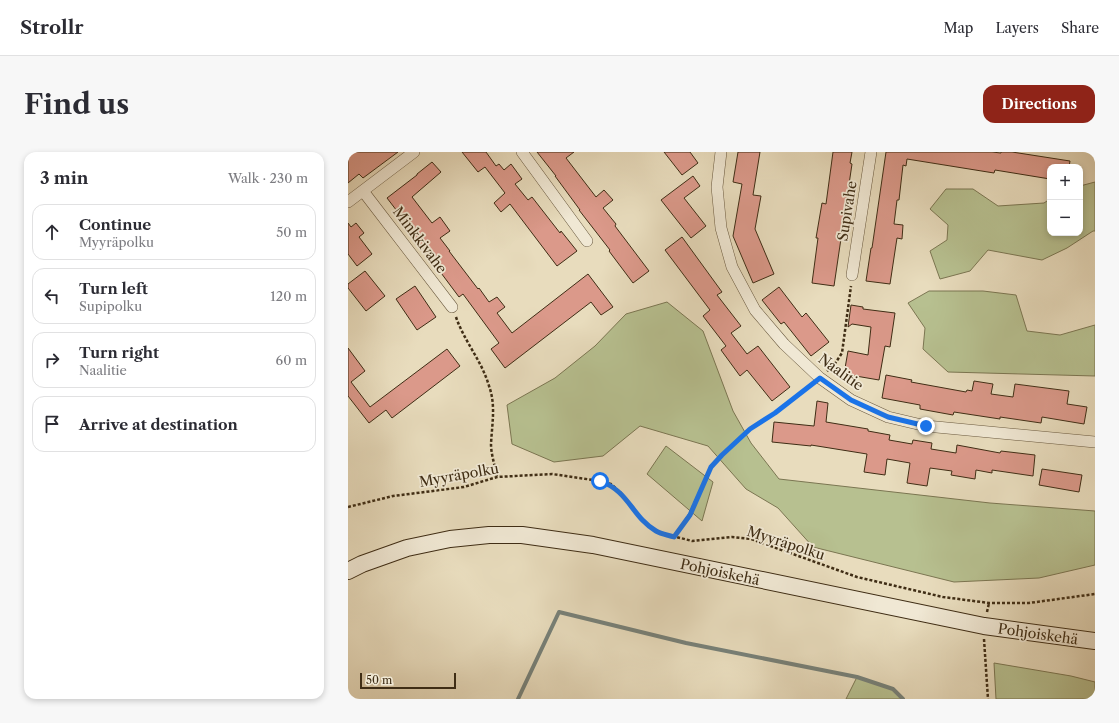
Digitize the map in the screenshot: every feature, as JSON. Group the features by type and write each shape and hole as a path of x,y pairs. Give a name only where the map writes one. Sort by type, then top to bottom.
{"main road":[{"name":"Pohjoiskehä","path":"348,571 362,564 408,548 489,535 522,535 593,544 984,626 1095,641"}],"street":[{"path":"348,202 414,152"},
{"path":"522,152 587,241"},
{"name":"Naalitie","path":"721,152 717,187 721,228 732,267 755,310 784,344 820,378 851,400 888,417 911,423 926,426 1095,442"},
{"name":"Supivahe","path":"852,275 871,152"},
{"name":"Minkkivahe","path":"363,191 452,307"}],"path":[{"path":"674,537 690,515 711,467 722,455 750,429 775,413 820,378 834,365 842,353 852,275"},
{"path":"452,307 458,326 490,386 493,403 491,446 497,477"},
{"name":"Myyräpolku","path":"348,506 393,496 464,487 497,477 552,474 611,484 621,493 646,524 657,532 692,540 732,537 751,539 857,577 943,597 989,603 1029,603 1095,594"},
{"path":"988,699 984,648 984,626 989,603"}],"green space":[{"path":"1095,182 1095,231 1067,248 1042,260 988,250 970,271 940,279 930,251 947,240 948,225 930,209 946,189 973,189 998,206 1044,203 1047,201 1047,236 1083,236 1083,185"},
{"path":"929,291 983,291 1016,295 1027,331 1060,335 1095,325 1095,376 948,372 923,349 925,328 908,303"},
{"path":"667,302 703,331 733,411 751,443 779,479 990,503 1095,511 1095,565 1039,578 954,582 813,547 778,508 746,489 708,446 640,426 603,456 554,462 512,444 507,405 555,378 595,346 626,314"},
{"path":"666,446 713,482 702,521 647,474"},
{"path":"994,663 1071,676 1095,682 1095,699 996,699"},
{"path":"857,677 893,689 903,699 846,699"}],"building":[{"path":"348,152 398,152 363,178 359,174 348,183"},
{"path":"462,152 486,152 496,166 499,164 504,170 511,164 522,179 515,184 528,200 532,197 560,233 561,231 577,251 557,266 510,204 501,212 494,203 505,193 485,167 478,172"},
{"path":"537,152 574,152 566,158 596,197 604,190 613,200 603,208 649,271 633,283"},
{"path":"664,152 690,152 698,163 682,175"},
{"path":"738,152 760,152 753,195 761,196 755,229 774,274 753,283 733,236 742,184 733,182"},
{"path":"833,152 852,152 850,163 852,164 834,286 812,283 818,238 816,238 822,203 826,204"},
{"path":"886,152 1012,152 1070,161 1070,164 1047,164 1047,179 995,170 994,173 907,159 906,166 903,165 899,200 897,200 894,224 903,225 902,239 897,238 890,284 866,281"},
{"path":"432,162 441,172 412,197 432,223 440,217 450,231 440,238 489,302 497,297 505,307 497,313 512,333 588,274 613,307 601,315 591,302 505,368 491,349 499,343 463,294 459,297 387,198"},
{"path":"693,176 700,186 684,198 706,226 691,238 661,200"},
{"path":"348,223 351,227 356,223 364,233 359,237 372,254 357,266 348,254"},
{"path":"682,237 722,292 717,295 741,326 731,333 747,354 758,346 790,387 772,401 747,370 740,376 721,350 726,346 703,316 710,310 665,250"},
{"path":"365,271 385,296 366,311 348,288 348,284"},
{"path":"415,286 436,317 417,330 396,299"},
{"path":"779,287 802,317 806,313 829,342 811,356 784,322 781,324 762,300"},
{"path":"851,305 863,307 863,309 895,313 890,347 885,346 879,380 844,374 848,351 868,355 871,327 852,324 848,327"},
{"path":"348,348 365,371 351,382 370,407 447,349 460,366 392,418 386,410 369,423 348,396"},
{"path":"886,375 912,380 911,382 966,392 967,390 972,391 974,381 993,384 991,394 1013,397 1015,384 1069,391 1067,404 1087,407 1084,424 1042,417 1041,423 954,412 953,415 920,409 920,405 882,398"},
{"path":"817,401 828,403 826,422 868,429 868,431 890,435 889,440 912,444 913,440 932,443 931,449 956,453 957,445 1000,453 1001,451 1035,455 1033,476 992,470 992,473 976,470 975,479 951,475 952,471 930,468 927,486 907,483 910,463 887,459 885,475 864,472 867,454 811,445 772,442 774,422 814,426"},
{"path":"1042,469 1082,475 1079,492 1039,485"}],"waterway":[{"path":"518,699 559,612 686,643 857,677 893,689 903,699"}],"route":[{"path":"600,481 611,484 621,493 646,524 657,532 674,537 690,515 711,467 722,455 750,429 775,413 820,378 851,400 888,417 926,426"}]}
